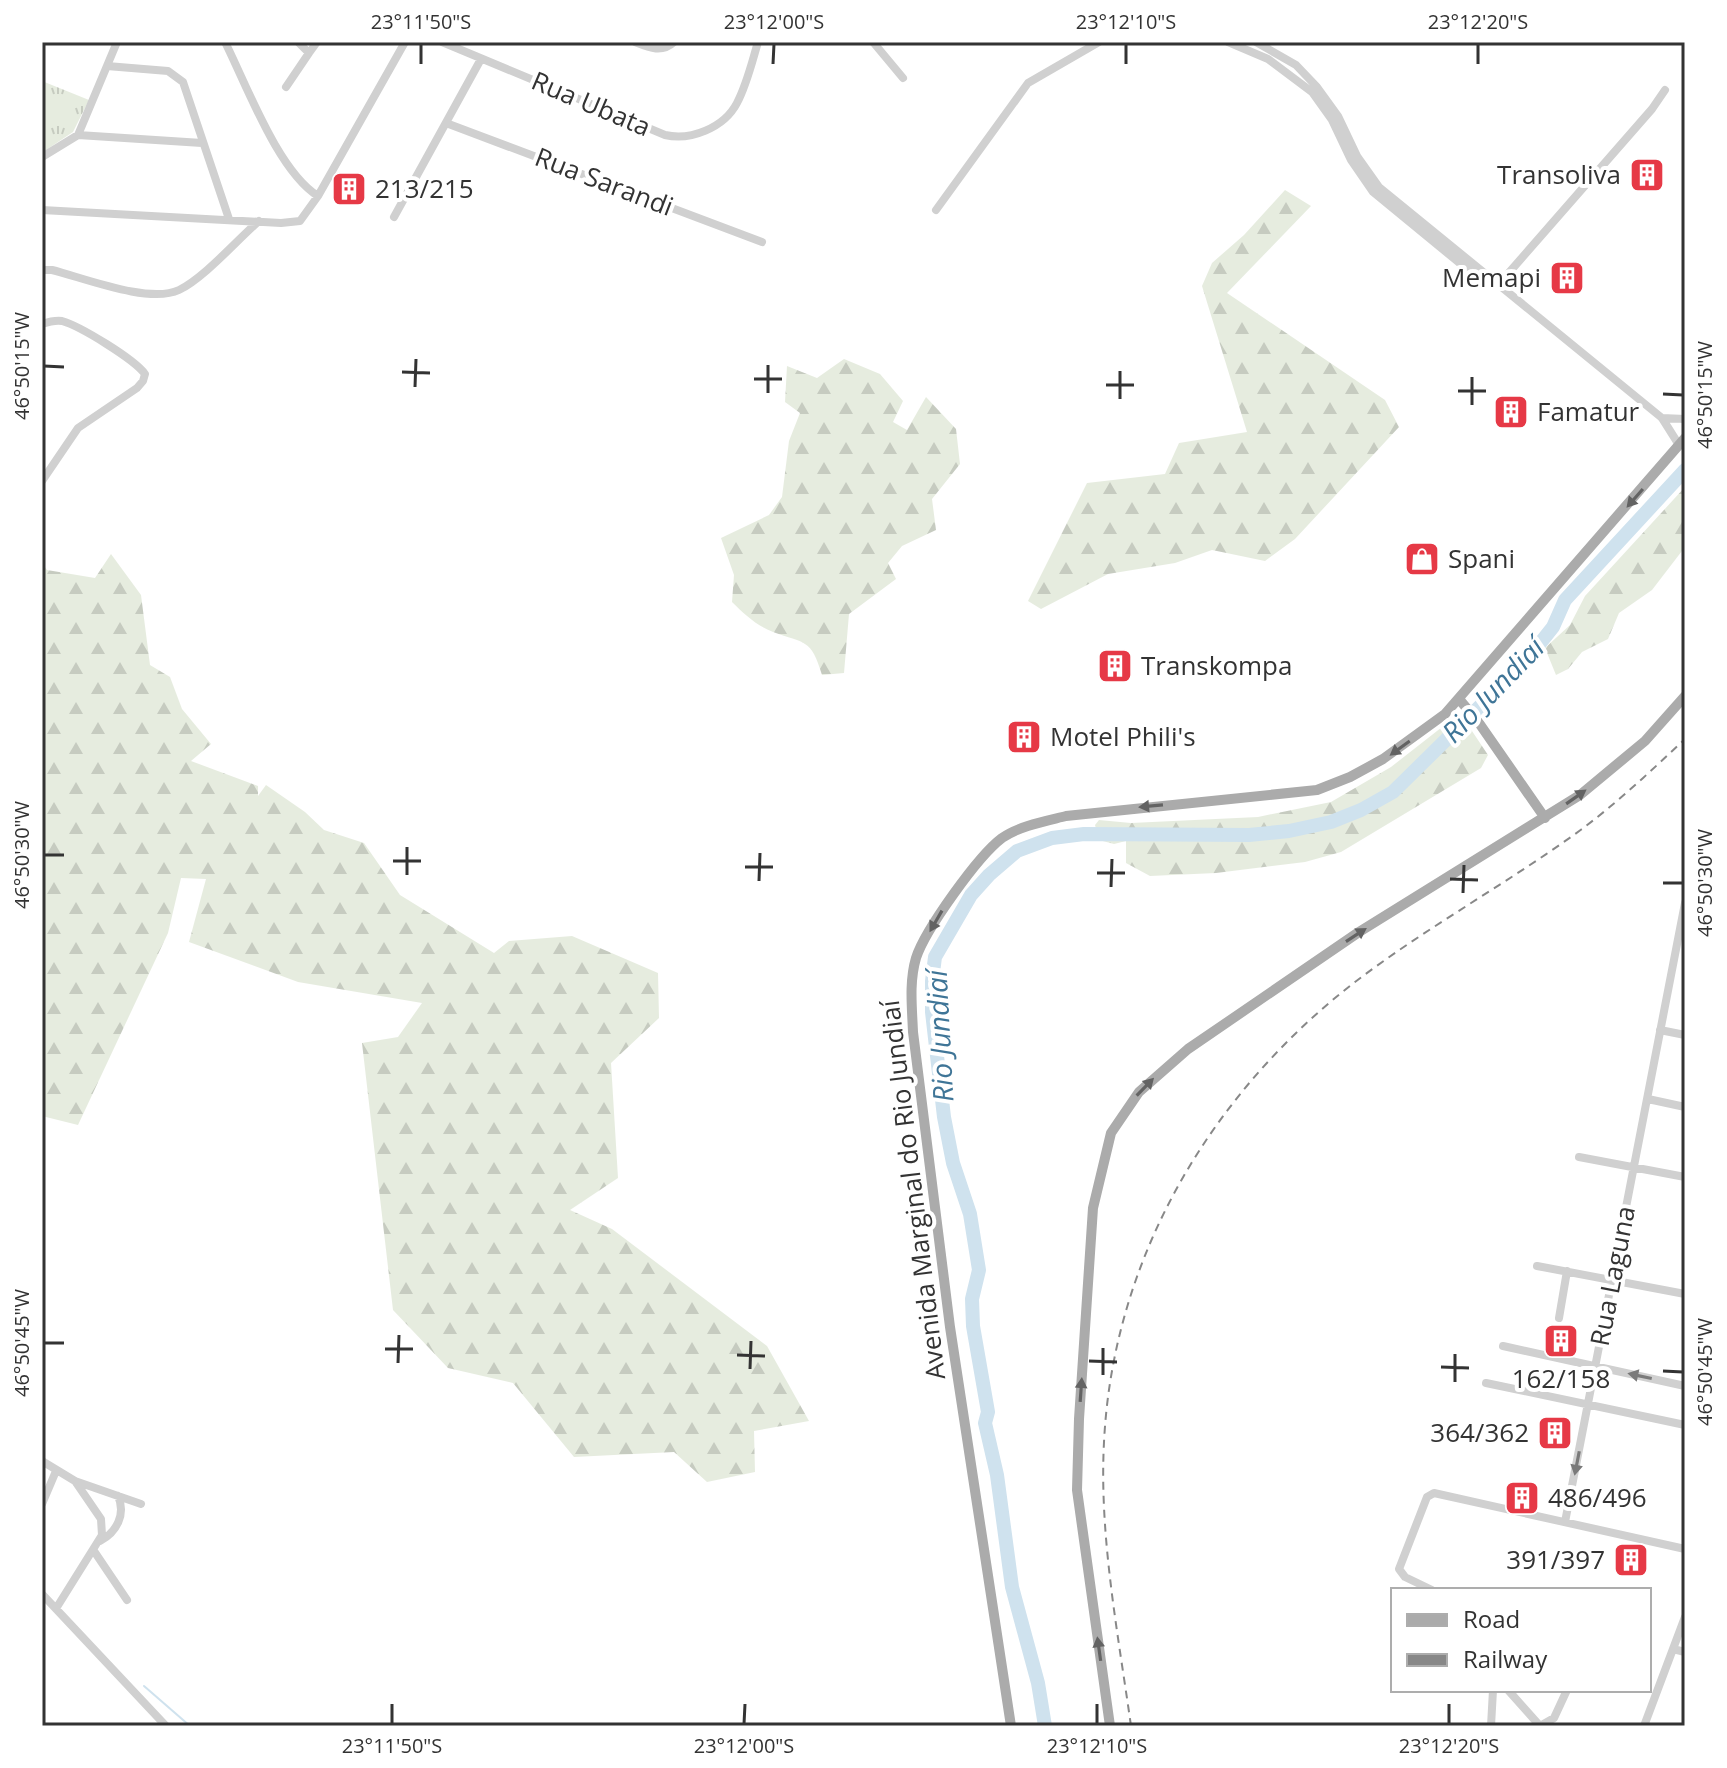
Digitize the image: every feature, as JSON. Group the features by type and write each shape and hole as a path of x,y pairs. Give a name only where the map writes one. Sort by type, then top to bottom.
{"main road":[{"name":"Avenida Marginal do Rio Jundiaí","path":"1011,1726 950,1327 913,1032 911,986 917,956 939,915 1002,838 1066,816 1317,790 1350,777 1394,753 1462,702 1682,442"},
{"path":"1110,1726 1077,1490 1093,1208 1111,1133 1139,1092 1188,1049 1359,932 1580,795 1645,741 1685,696"},
{"path":"1462,702 1545,818"}],"street":[{"path":"78,135 117,42"},
{"path":"225,42 296,178 318,196"},
{"path":"298,42 309,53"},
{"path":"286,87 317,42"},
{"path":"42,210 300,221 318,196 405,42"},
{"name":"Rua Ubata","path":"442,42 673,137 695,135 710,128 736,106 758,42"},
{"path":"635,42 658,49 667,48 674,42"},
{"path":"873,42 903,78"},
{"path":"936,210 1028,83 1099,42"},
{"path":"1228,42 1268,59 1312,92 1332,120 1351,160 1373,192 1479,279 1499,284"},
{"path":"1256,42 1296,65 1317,87 1338,116 1357,156 1379,187 1662,418 1682,442"},
{"path":"394,217 481,59"},
{"path":"107,66 168,71 177,76 188,94 229,219"},
{"path":"1499,284 1652,109 1665,90"},
{"name":"Rua Sarandi","path":"446,123 762,242"},
{"path":"42,157 78,135 202,143"},
{"path":"42,270 145,294 178,291 259,221"},
{"path":"42,324 60,321 72,326 130,359 145,374 137,388 74,432 42,481"},
{"path":"1662,418 1685,419"},
{"name":"Rua Laguna","path":"1565,1522 1685,903"},
{"path":"1660,1030 1685,1035"},
{"path":"1648,1099 1685,1107"},
{"path":"1579,1157 1685,1177"},
{"path":"1537,1266 1685,1294"},
{"path":"1559,1318 1567,1271"},
{"path":"1503,1346 1685,1386"},
{"path":"1486,1383 1685,1425"},
{"path":"42,1461 75,1481 141,1504"},
{"path":"42,1504 56,1471"},
{"path":"57,1607 100,1541 101,1519 75,1481"},
{"path":"1428,1588 1400,1572 1400,1564 1425,1501 1434,1493 1685,1549"},
{"path":"100,1541 119,1521 122,1511 118,1496"},
{"path":"94,1551 127,1600"},
{"path":"42,1594 166,1726"},
{"path":"1644,1726 1685,1617"},
{"path":"1673,1649 1685,1652"},
{"path":"1491,1726 1493,1692"},
{"path":"1510,1692 1540,1726 1554,1718 1566,1692"}],"green space":[{"path":"42,81 89,100 73,132 43,152"},
{"path":"1285,190 1311,206 1227,293 1385,400 1399,427 1295,539 1265,561 1212,550 1175,563 1108,574 1041,609 1028,601 1087,483 1165,474 1179,443 1247,432 1202,286 1212,263 1244,235"},
{"path":"844,359 880,374 903,401 893,422 907,430 926,397 956,429 960,464 932,499 936,530 902,546 888,563 896,579 849,614 844,673 822,675 810,648 762,626 732,602 734,575 721,538 769,515 782,497 789,441 800,413 785,402 787,366 817,378"},
{"path":"1685,487 1685,547 1652,590 1619,613 1608,639 1582,652 1568,669 1556,675 1545,648 1570,625 1585,596"},
{"path":"111,554 141,595 150,665 170,677 182,709 211,744 191,761 258,786 258,796 266,785 305,812 324,830 364,843 400,895 494,953 509,941 572,936 658,973 659,1018 611,1063 618,1178 570,1210 612,1229 767,1346 809,1421 754,1431 755,1472 707,1482 674,1452 574,1457 513,1383 448,1368 393,1310 362,1043 398,1037 422,1003 298,982 189,942 206,879 181,878 168,933 78,1125 42,1116 42,563 47,570 95,578"},
{"path":"1460,713 1488,755 1481,768 1341,852 1305,862 1216,873 1150,876 1126,863 1126,841 1114,844 1099,840 1095,825 1099,820 1131,823 1258,817 1331,802 1391,767"}],"waterway":[{"name":"Rio Jundiaí","path":"1045,1726 1038,1683 1012,1587 997,1475 985,1423 988,1412 973,1326 972,1299 979,1270 970,1214 953,1163 944,1117 932,1012 935,957 971,895 989,875 1017,851 1052,838 1084,834 1249,835 1289,831 1331,822 1393,792 1526,661 1553,627 1565,600 1685,470"},
{"path":"144,1686 190,1726"}],"railway":[{"path":"1131,1726 1107,1549 1104,1442 1111,1374 1127,1308 1149,1245 1179,1185 1215,1128 1256,1075 1303,1026 1382,962 1582,829 1685,739"}],"place":[{"name":"Transoliva","path":"1647,175"},
{"name":"213/215","path":"349,189"},
{"name":"Memapi","path":"1567,278"},
{"name":"Famatur","path":"1511,412"},
{"name":"Spani","path":"1422,559"},
{"name":"Transkompa","path":"1115,666"},
{"name":"Motel Phili's","path":"1024,737"},
{"name":"162/158","path":"1561,1341"},
{"name":"364/362","path":"1555,1433"},
{"name":"486/496","path":"1522,1498"},
{"name":"391/397","path":"1631,1560"}]}
